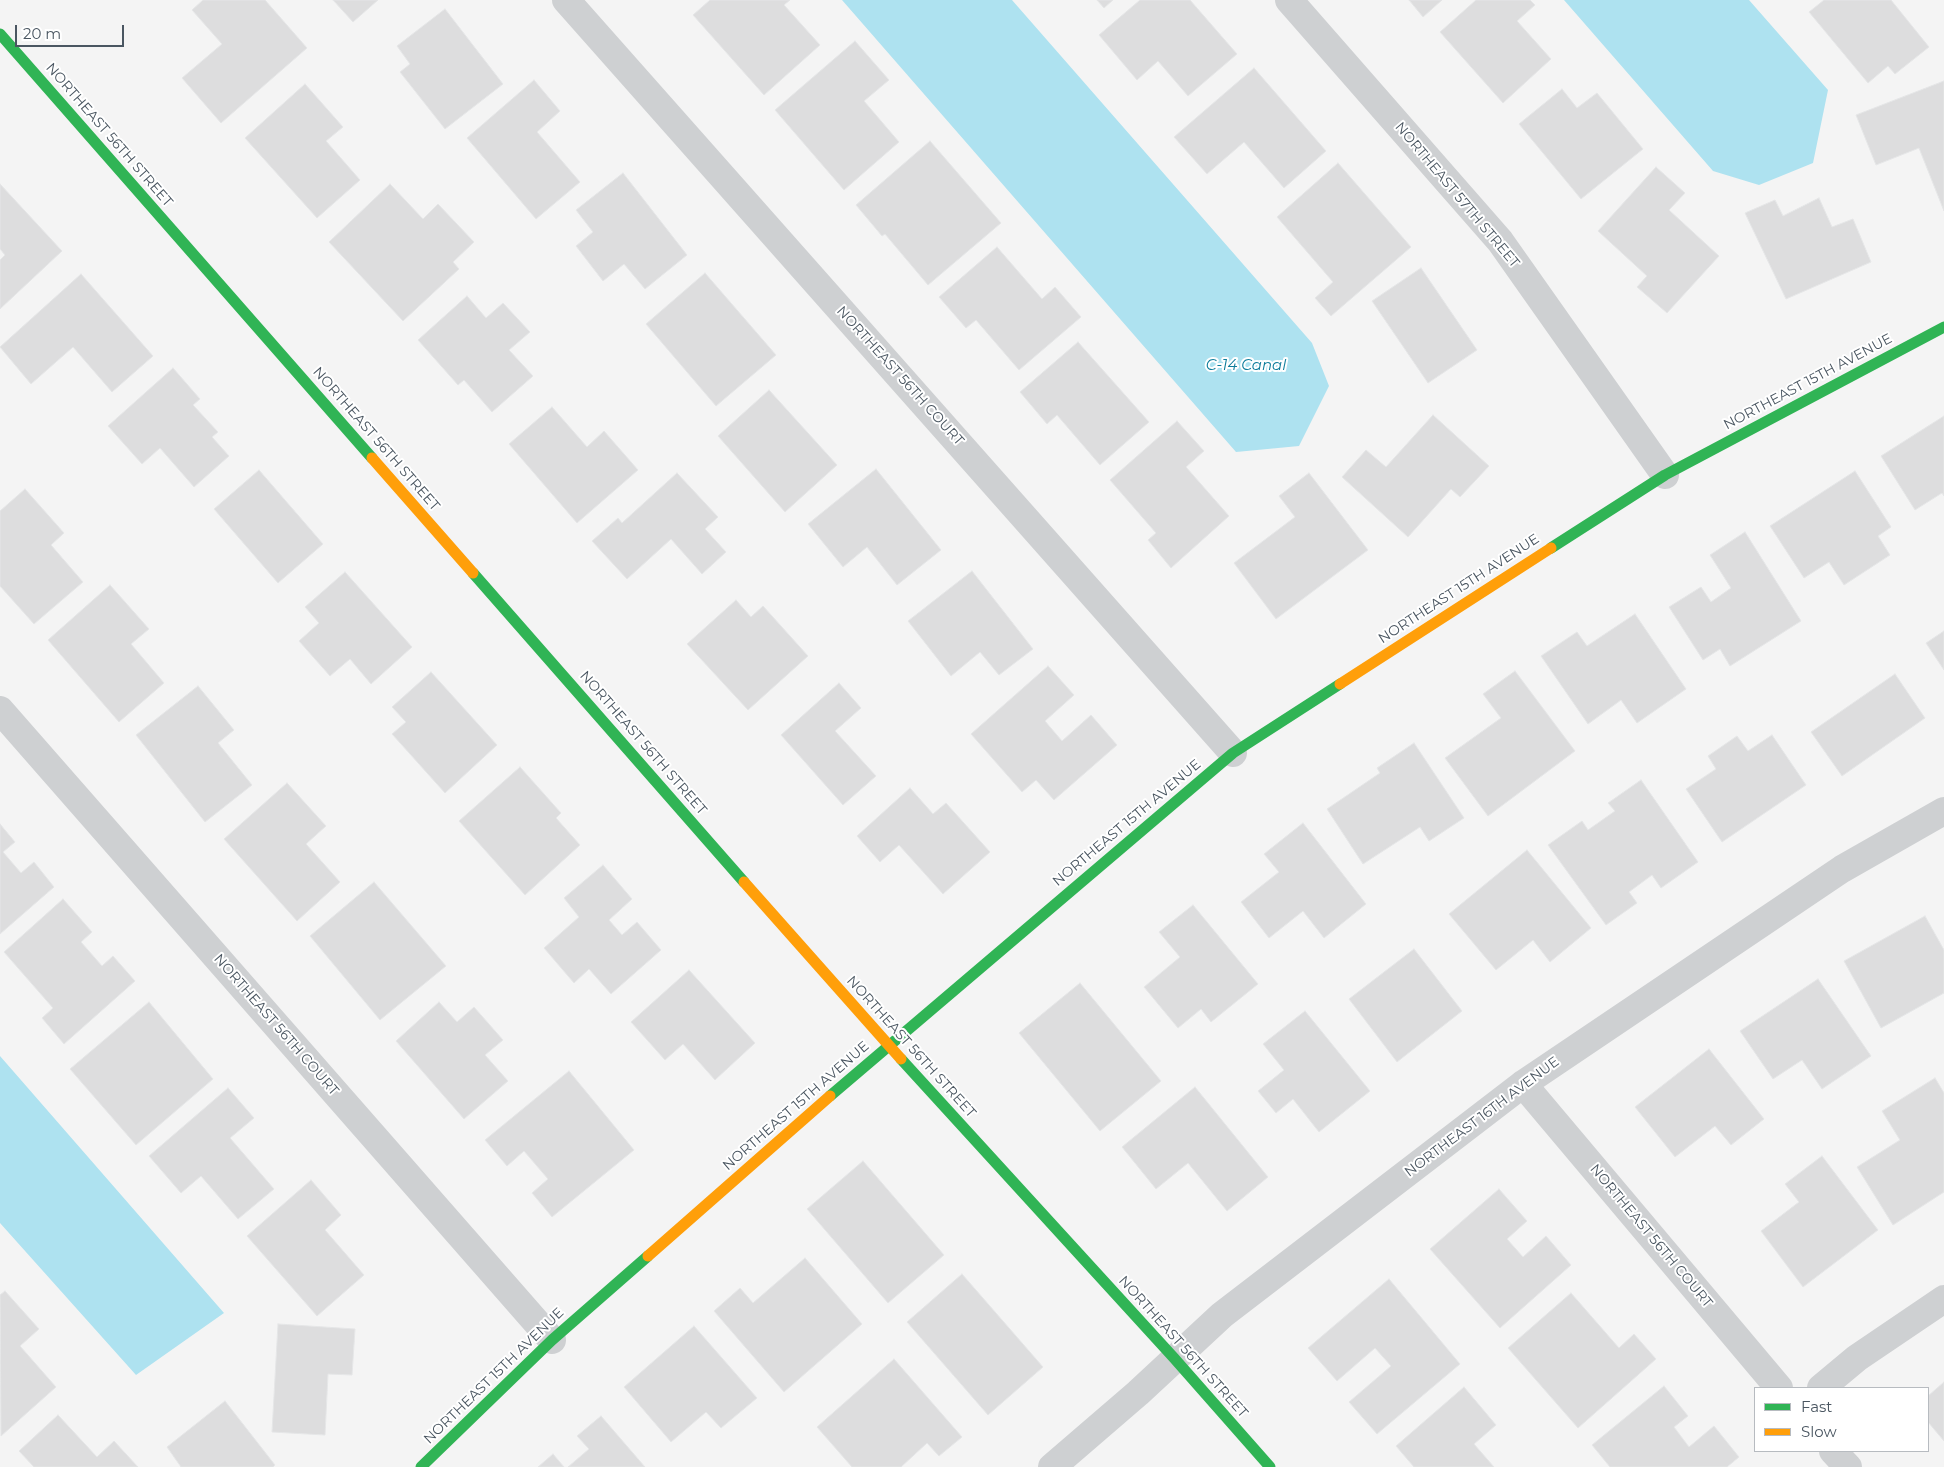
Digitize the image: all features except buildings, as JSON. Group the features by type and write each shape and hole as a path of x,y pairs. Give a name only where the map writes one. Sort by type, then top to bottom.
{"street":[{"name":"NORTHEAST 56TH COURT","path":"566,0 1234,752"},
{"name":"NORTHEAST 57TH STREET","path":"1289,0 1500,241 1665,474"},
{"name":"NORTHEAST 56TH STREET","path":"0,34 888,1046 1174,1358 1270,1467"},
{"name":"NORTHEAST 15TH AVENUE","path":"421,1467 552,1340 888,1046 1234,752 1665,474 1944,327"},
{"name":"NORTHEAST 56TH COURT","path":"0,710 552,1340"},
{"name":"NORTHEAST 16TH AVENUE","path":"1052,1467 1138,1393 1222,1315 1523,1084 1842,869 1944,811"},
{"name":"NORTHEAST 56TH COURT","path":"1523,1084 1778,1387"},
{"path":"1822,1387 1857,1358 1944,1299"},
{"path":"1834,1452 1848,1467"}],"water":[{"name":"C-14 Canal","path":"842,0 1012,0 1312,343 1329,386 1299,446 1236,452"},
{"path":"1564,0 1749,0 1828,90 1813,163 1759,185 1713,171"},
{"path":"0,1056 224,1313 136,1375 0,1223"}],"traffic: fast":[{"path":"0,34 372,458"},
{"path":"1551,548 1665,475 1944,327"},
{"path":"473,573 744,882"},
{"path":"830,1096 1233,753 1340,684"},
{"path":"901,1059 1174,1358 1270,1467"},
{"path":"421,1467 552,1340 648,1256"}],"traffic: slow":[{"path":"372,458 473,573"},
{"path":"1340,684 1551,548"},
{"path":"744,882 901,1059"},
{"path":"648,1256 830,1096"}]}
